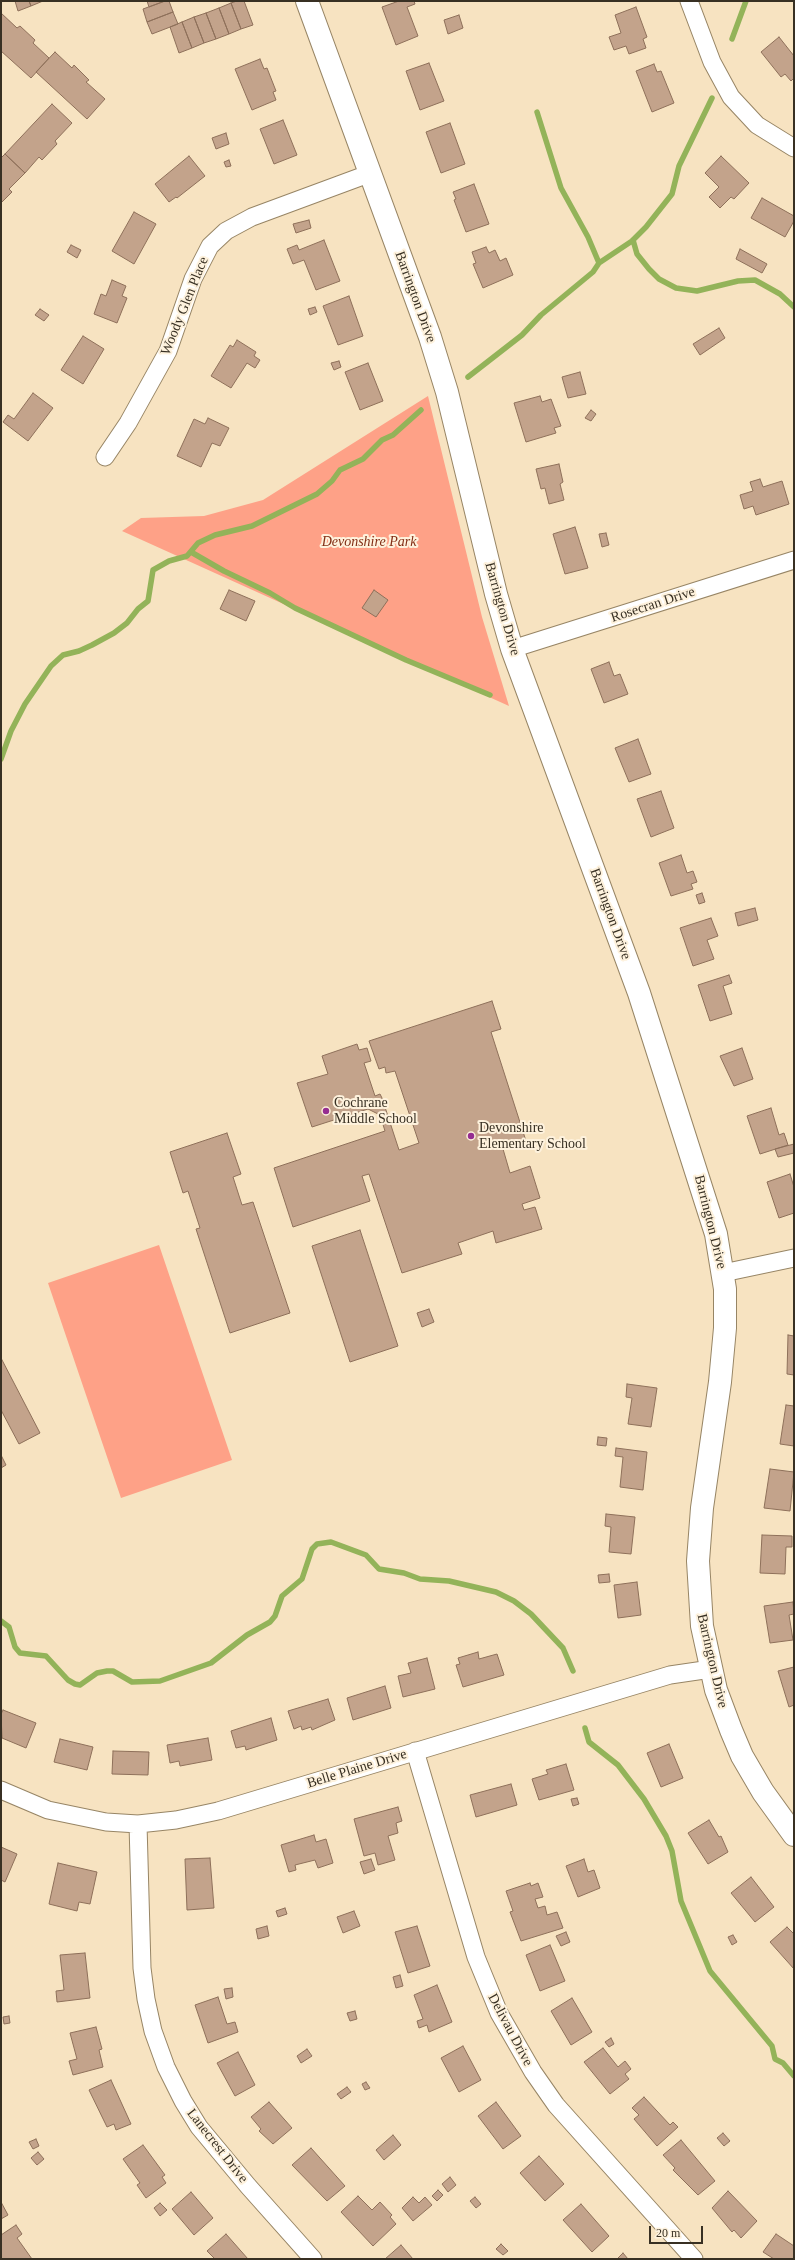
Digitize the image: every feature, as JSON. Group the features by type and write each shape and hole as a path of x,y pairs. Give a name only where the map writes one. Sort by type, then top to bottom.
{"street":[{"name":"Barrington Drive","path":"307,1 430,337 447,392 496,594 512,649 639,993 701,1182 716,1234 723,1273 725,1328 722,1366 702,1508 698,1561 702,1626 716,1690 742,1756 763,1792 794,1835"},
{"path":"689,1 712,62 731,97 757,125 794,148"},
{"name":"Woody Glen Place","path":"104,457 138,404 168,351 193,279 210,246 226,231 252,217 371,173"},
{"name":"Rosecran Drive","path":"512,649 794,560"},
{"path":"723,1273 794,1258"},
{"name":"Belle Plaine Drive","path":"1,1790 55,1812 106,1822 138,1824 176,1820 218,1811 670,1675 711,1669"},
{"name":"Delivau Drive","path":"415,1751 476,1958 499,2012 533,2072 556,2105 694,2259"},
{"name":"Lanecrest Drive","path":"138,1824 142,1968 146,1999 153,2031 166,2068 183,2101 199,2127 313,2259"}],"green space":[{"name":"Devonshire Park","path":"428,396 482,617 509,706 122,531 141,518 204,516 263,500"},
{"path":"159,1245 232,1460 121,1498 48,1283"}],"building":[{"path":"15,1 29,1 31,6 18,11"},
{"path":"29,1 43,1 31,6"},
{"path":"147,1 165,1 149,7"},
{"path":"169,1 173,12 147,22 143,9"},
{"path":"244,1 253,25 241,29 231,3"},
{"path":"399,1 414,1 415,4 407,7 418,36 396,45 382,7"},
{"path":"231,3 241,29 229,34 219,8"},
{"path":"636,7 647,37 643,39 646,48 629,54 626,46 614,50 609,37 621,33 615,15"},
{"path":"219,8 229,34 216,39 206,13"},
{"path":"173,12 178,24 152,34 147,22"},
{"path":"1,13 17,28 20,26 35,40 33,43 49,58 31,78 1,51"},
{"path":"206,13 216,39 204,43 194,17"},
{"path":"459,15 463,28 448,34 444,20"},
{"path":"194,17 204,43 192,48 182,22"},
{"path":"182,22 192,48 179,53 170,27"},
{"path":"779,37 794,56 794,78 791,81 785,74 781,77 761,52"},
{"path":"55,52 72,68 74,65 89,80 86,82 105,99 87,119 36,72"},
{"path":"260,59 264,69 267,68 276,91 273,92 276,100 252,110 235,69"},
{"path":"429,63 444,101 420,110 406,71"},
{"path":"654,64 657,72 661,71 674,103 652,112 636,71"},
{"path":"52,104 72,123 55,141 57,144 42,160 39,157 25,173 5,154"},
{"path":"283,120 297,155 274,164 260,129"},
{"path":"450,123 465,164 441,173 426,132"},
{"path":"226,133 229,144 216,149 212,138"},
{"path":"5,154 25,173 9,189 12,192 1,203 1,158"},
{"path":"189,156 205,176 177,198 176,197 169,202 155,184"},
{"path":"721,156 749,183 734,199 731,197 720,208 709,197 719,187 705,173"},
{"path":"229,160 231,166 226,167 224,162"},
{"path":"474,184 489,224 466,232 454,200 456,199 453,192"},
{"path":"762,198 794,216 794,221 785,237 751,218"},
{"path":"134,212 156,224 134,264 112,251"},
{"path":"309,220 311,228 296,233 293,224"},
{"path":"324,240 340,281 316,290 304,260 293,264 287,249 297,245 299,250"},
{"path":"71,245 81,250 77,258 67,252"},
{"path":"486,247 489,253 495,250 500,261 506,258 513,275 483,288 473,264 476,263 472,252"},
{"path":"740,249 767,264 762,273 736,259"},
{"path":"112,280 126,286 122,296 127,298 117,323 94,314 101,294 106,296"},
{"path":"349,296 363,336 338,345 323,306"},
{"path":"315,307 317,312 310,315 308,309"},
{"path":"40,309 49,315 44,321 35,315"},
{"path":"719,328 725,338 700,355 693,344"},
{"path":"83,336 104,349 83,384 61,370"},
{"path":"237,340 256,352 254,356 260,360 255,368 247,363 231,388 211,376 230,345 233,347"},
{"path":"339,361 341,367 334,370 331,363"},
{"path":"368,363 383,401 360,410 345,372"},
{"path":"580,372 586,394 568,398 562,377"},
{"path":"33,393 53,408 28,441 3,422 8,415 14,419"},
{"path":"540,396 542,402 551,399 561,426 554,428 556,433 526,442 514,403"},
{"path":"591,410 596,414 591,421 585,418"},
{"path":"208,418 229,428 220,446 212,443 201,467 177,456 194,419 205,424"},
{"path":"559,464 563,482 560,484 564,500 549,504 545,488 541,489 536,469"},
{"path":"760,479 763,487 782,481 789,504 756,515 753,506 744,509 740,495 753,491 750,482"},
{"path":"575,527 588,568 565,574 553,534"},
{"path":"606,533 609,545 602,547 599,534"},
{"path":"229,590 255,601 246,621 220,609"},
{"path":"374,590 388,600 376,617 362,608"},
{"path":"609,662 614,676 620,674 628,694 604,703 591,669"},
{"path":"638,739 651,774 629,782 615,748"},
{"path":"661,791 674,828 651,837 637,799"},
{"path":"681,855 687,873 693,871 697,882 691,884 693,889 671,896 659,863"},
{"path":"702,893 705,902 699,904 696,895"},
{"path":"755,908 758,920 738,926 735,913"},
{"path":"711,918 718,936 707,940 714,959 693,966 680,928"},
{"path":"729,975 732,983 723,986 732,1014 710,1021 698,985"},
{"name":"Devonshire Elementary School","path":"492,1001 501,1029 491,1032 526,1141 503,1149 510,1173 530,1166 540,1198 522,1204 524,1210 535,1207 542,1229 496,1243 493,1231 458,1243 462,1254 402,1273 369,1174 362,1176 370,1201 293,1227 274,1168 385,1131 380,1115 368,1109 312,1127 297,1083 328,1074 322,1056 357,1044 359,1050 367,1048 371,1061 364,1063 375,1096 380,1094 382,1098 399,1150 419,1143 395,1071 386,1073 385,1067 379,1069 369,1041"},
{"path":"742,1048 753,1079 734,1086 720,1056"},
{"path":"771,1108 779,1135 784,1133 788,1145 760,1154 747,1116"},
{"path":"227,1133 241,1174 233,1177 242,1205 253,1202 290,1313 230,1333 196,1229 200,1228 188,1191 183,1193 170,1152"},
{"path":"794,1144 794,1153 778,1157 775,1149"},
{"path":"790,1174 794,1187 794,1213 779,1218 767,1182"},
{"path":"360,1230 398,1346 350,1362 312,1246"},
{"path":"429,1309 434,1322 422,1327 417,1313"},
{"path":"788,1335 794,1336 794,1375 787,1374"},
{"path":"1,1358 40,1433 19,1444 1,1410"},
{"path":"627,1384 657,1388 651,1427 628,1424 632,1398 626,1397"},
{"path":"786,1405 794,1406 794,1446 780,1444"},
{"path":"598,1437 607,1438 606,1446 597,1445"},
{"path":"616,1448 647,1452 643,1490 620,1487 623,1457 615,1456"},
{"path":"1,1455 6,1465 1,1468"},
{"path":"770,1469 794,1472 790,1511 764,1508"},
{"path":"606,1514 635,1517 631,1554 609,1552 611,1527 605,1526"},
{"path":"762,1535 792,1536 792,1547 786,1547 785,1574 760,1573"},
{"path":"609,1574 610,1582 599,1583 598,1575"},
{"path":"637,1582 641,1615 618,1618 614,1585"},
{"path":"793,1602 794,1614 789,1615 793,1640 770,1643 764,1606"},
{"path":"478,1652 479,1659 497,1654 504,1675 463,1687 456,1665 460,1664 458,1658"},
{"path":"427,1658 435,1689 403,1697 398,1676 411,1673 408,1663"},
{"path":"794,1667 794,1705 789,1707 778,1671"},
{"path":"385,1686 391,1708 353,1720 347,1698"},
{"path":"328,1699 335,1720 312,1730 311,1727 302,1730 301,1726 294,1729 288,1711"},
{"path":"3,1710 36,1723 26,1748 2,1738 1,1714"},
{"path":"271,1718 277,1740 246,1750 245,1746 236,1748 231,1731"},
{"path":"208,1738 212,1760 180,1766 179,1761 170,1763 167,1745"},
{"path":"60,1739 93,1747 87,1770 54,1762"},
{"path":"669,1744 683,1778 661,1787 647,1753"},
{"path":"113,1751 149,1752 148,1775 112,1774"},
{"path":"566,1764 574,1790 539,1800 532,1779 548,1774 546,1770"},
{"path":"511,1784 517,1805 476,1817 470,1795"},
{"path":"577,1798 579,1804 573,1806 571,1799"},
{"path":"398,1807 402,1821 396,1823 398,1833 388,1836 395,1860 378,1865 375,1853 364,1856 354,1819"},
{"path":"709,1820 719,1837 721,1836 728,1852 708,1864 688,1833"},
{"path":"314,1835 316,1842 326,1839 333,1863 318,1868 315,1860 295,1865 296,1870 289,1872 281,1845"},
{"path":"1,1847 17,1854 5,1882 1,1880"},
{"path":"210,1858 214,1908 187,1910 185,1859"},
{"path":"371,1859 375,1870 364,1874 360,1862"},
{"path":"584,1859 588,1872 594,1870 600,1888 578,1897 566,1866"},
{"path":"58,1863 97,1872 90,1904 79,1902 77,1911 49,1904"},
{"path":"751,1877 774,1907 755,1922 731,1893"},
{"path":"530,1883 531,1886 538,1883 543,1897 535,1899 538,1908 545,1906 547,1915 557,1912 563,1928 521,1941 510,1912 513,1911 506,1891"},
{"path":"285,1908 287,1914 278,1917 276,1911"},
{"path":"354,1911 360,1926 343,1933 337,1917"},
{"path":"267,1926 269,1936 258,1939 256,1929"},
{"path":"417,1926 430,1966 408,1973 395,1932"},
{"path":"787,1927 794,1934 794,1969 770,1942"},
{"path":"566,1932 570,1942 561,1946 556,1936"},
{"path":"733,1935 737,1942 732,1945 728,1937"},
{"path":"550,1945 565,1981 540,1991 526,1955"},
{"path":"85,1953 90,1998 57,2002 56,1991 64,1990 60,1955"},
{"path":"400,1975 403,1986 396,1988 393,1977"},
{"path":"437,1985 452,2022 429,2032 427,2025 419,2028 417,2021 423,2019 414,1995"},
{"path":"232,1988 233,1997 226,1999 224,1989"},
{"path":"218,1997 227,2024 235,2022 238,2032 208,2043 195,2005"},
{"path":"572,1998 592,2032 571,2045 551,2011"},
{"path":"355,2011 357,2019 350,2021 347,2013"},
{"path":"9,2016 10,2023 4,2024 3,2017"},
{"path":"96,2027 102,2049 99,2050 103,2067 73,2075 69,2061 77,2059 70,2033"},
{"path":"611,2038 614,2044 609,2047 605,2042"},
{"path":"463,2046 481,2080 459,2092 441,2058"},
{"path":"603,2048 618,2067 625,2061 631,2069 625,2074 629,2079 610,2094 584,2062"},
{"path":"307,2049 312,2056 301,2063 297,2056"},
{"path":"238,2052 255,2085 235,2096 217,2063"},
{"path":"111,2080 131,2124 116,2130 114,2124 107,2127 89,2090"},
{"path":"366,2082 370,2088 365,2090 362,2084"},
{"path":"347,2087 351,2092 341,2099 337,2094"},
{"path":"644,2097 670,2125 673,2122 678,2127 657,2146 634,2119 639,2115 632,2108"},
{"path":"269,2102 292,2128 273,2144 259,2131 261,2129 251,2117"},
{"path":"496,2102 521,2136 503,2149 478,2116"},
{"path":"723,2133 730,2141 724,2146 717,2138"},
{"path":"393,2135 401,2145 384,2160 376,2150"},
{"path":"36,2139 39,2146 33,2149 29,2142"},
{"path":"681,2140 715,2181 698,2195 673,2170 675,2168 663,2155"},
{"path":"143,2145 165,2175 162,2177 166,2183 146,2198 137,2185 140,2183 123,2159"},
{"path":"311,2148 345,2186 327,2201 292,2165"},
{"path":"38,2152 44,2159 37,2165 31,2158"},
{"path":"539,2156 564,2184 545,2201 520,2173"},
{"path":"450,2177 456,2185 448,2192 442,2184"},
{"path":"438,2190 443,2195 437,2201 432,2196"},
{"path":"728,2191 757,2221 741,2238 734,2230 732,2232 712,2208"},
{"path":"191,2192 213,2218 194,2235 172,2209"},
{"path":"358,2196 372,2210 380,2202 392,2215 390,2217 396,2224 373,2246 341,2212"},
{"path":"413,2197 419,2203 425,2197 432,2205 413,2221 402,2208"},
{"path":"475,2197 481,2204 476,2208 470,2201"},
{"path":"1,2202 8,2215 1,2219"},
{"path":"160,2203 167,2210 160,2216 154,2208"},
{"path":"581,2204 609,2236 592,2252 563,2220"},
{"path":"16,2225 22,2234 17,2238 32,2259 3,2259 1,2257 1,2235"},
{"path":"226,2234 248,2259 215,2259 207,2251"},
{"path":"776,2234 794,2246 794,2259 774,2259 763,2252"},
{"path":"501,2244 508,2251 503,2255 496,2249"},
{"path":"401,2245 413,2259 385,2259"},
{"path":"623,2253 628,2259 617,2259"}],"waterway":[{"path":"732,39 746,1"},
{"path":"468,377 522,335 541,315 593,272 599,263 632,241 646,227 672,194 679,166 712,98"},
{"path":"537,112 561,188 588,237 599,263"},
{"path":"633,240 637,254 649,269 659,279 676,288 697,291 738,281 755,280 780,294 794,307"},
{"path":"1,759 11,731 25,704 51,666 63,655 79,651 92,645 114,633 127,623 138,609 148,601 153,570 169,561 187,556 198,543 215,535 252,526 317,494 332,481 340,470 363,459 382,440 393,435 421,410"},
{"path":"191,552 224,571 270,593 295,608 406,660 490,695"},
{"path":"1,1621 9,1627 15,1647 20,1653 46,1656 68,1680 75,1684 80,1685 97,1673 107,1671 113,1671 132,1682 160,1681 211,1663 247,1635 270,1622 275,1616 282,1596 302,1579 312,1549 317,1544 331,1542 366,1555 379,1569 404,1573 420,1579 449,1581 496,1592 514,1601 531,1614 563,1648 573,1671"},
{"path":"585,1728 589,1742 618,1765 644,1799 666,1836 672,1851 681,1901 710,1971 772,2046 775,2059 783,2063 794,2076"}],"place":[{"name":"Cochrane Middle School","path":"326,1111"},
{"name":"Devonshire Elementary School","path":"471,1136"}]}
